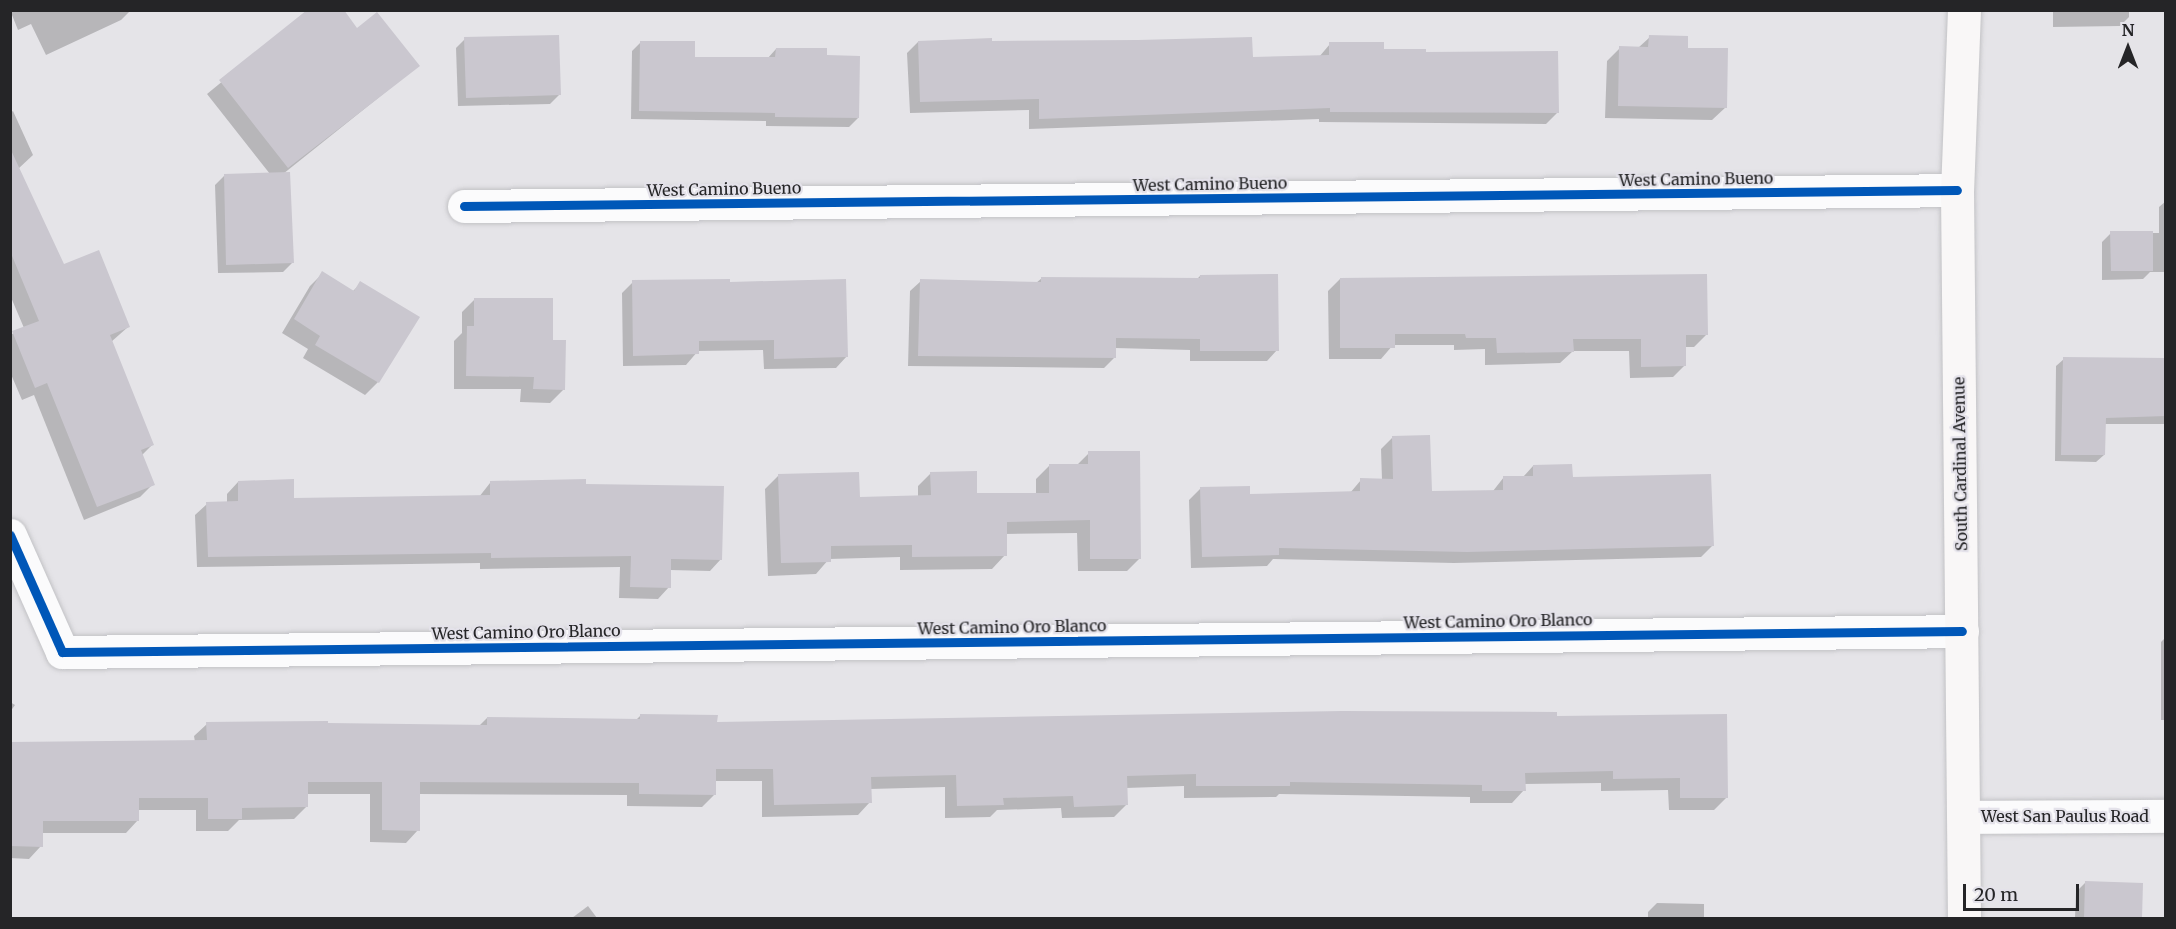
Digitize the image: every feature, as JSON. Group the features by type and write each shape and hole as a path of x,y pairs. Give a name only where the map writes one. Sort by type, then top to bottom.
{"main road":[{"name":"South Cardinal Avenue","path":"1964,10 1957,190 1964,918"}],"street":[{"name":"West Camino Bueno","path":"464,206 1957,190"},
{"name":"West Camino Oro Blanco","path":"10,534 62,652 1962,631"},
{"name":"West San Paulus Road","path":"1964,817 2166,816"}],"building":[{"path":"307,10 344,10 357,28 377,12 420,66 288,168 219,80"},
{"path":"559,35 561,95 466,98 464,37"},
{"path":"1649,35 1688,36 1688,48 1728,48 1727,108 1618,106 1619,46 1648,47"},
{"path":"1252,37 1253,57 1329,55 1329,42 1384,42 1384,49 1426,49 1426,52 1558,51 1559,113 1330,112 1330,108 1039,119 1039,99 920,102 918,41 992,38 992,41"},
{"path":"640,41 695,41 695,57 775,57 776,48 827,48 827,55 860,56 859,118 775,117 775,113 639,111"},
{"path":"10,148 64,264 99,250 130,327 110,335 154,445 141,450 155,485 97,507 47,383 35,388 12,331 39,321 10,251"},
{"path":"290,172 294,263 226,265 224,174"},
{"path":"2110,231 2153,231 2153,271 2111,271"},
{"path":"322,271 354,291 360,281 420,317 379,383 315,345 320,336 294,319"},
{"path":"1278,274 1279,351 1200,351 1200,339 1116,338 1116,358 918,356 920,279 1041,282 1041,277 1200,278 1200,275"},
{"path":"1707,274 1708,335 1686,335 1686,366 1641,367 1641,339 1573,339 1574,352 1497,353 1496,338 1466,338 1465,334 1395,334 1395,348 1340,348 1340,278"},
{"path":"730,279 730,282 846,279 848,357 774,359 774,340 699,341 699,354 633,356 632,280"},
{"path":"474,298 553,298 553,340 566,340 565,390 533,389 534,377 466,376 467,326 474,326"},
{"path":"2063,357 2166,358 2166,416 2106,418 2105,455 2061,455"},
{"path":"1430,435 1432,491 1503,490 1503,476 1533,476 1533,465 1572,464 1573,477 1711,474 1714,546 1467,552 1279,548 1279,555 1202,557 1200,487 1250,486 1250,494 1360,491 1360,478 1393,479 1392,436"},
{"path":"1088,451 1140,451 1141,559 1090,559 1090,520 1007,522 1007,556 912,557 912,545 831,546 831,562 781,563 778,474 859,472 860,497 931,495 930,472 977,471 977,493 1049,493 1049,464 1088,464"},
{"path":"294,479 294,498 490,495 490,481 586,479 586,484 724,486 722,560 671,559 671,588 630,587 631,556 491,558 491,553 208,557 206,502 238,501 238,481"},
{"path":"1342,711 1557,712 1557,716 1727,714 1728,798 1680,798 1680,778 1613,779 1613,771 1525,773 1526,791 1482,791 1482,785 1290,782 1290,786 1196,786 1196,774 1127,776 1128,805 1074,807 1073,796 1003,798 1004,805 957,806 956,775 871,777 872,803 774,805 773,769 716,769 716,795 639,794 639,783 420,782 420,831 382,830 382,782 308,782 308,807 242,808 242,819 208,819 208,798 139,798 139,821 43,821 43,847 10,846 10,742 207,740 206,722 328,721 328,723 487,725 487,717 640,719 640,714 718,715 717,722"},
{"path":"2085,881 2143,883 2142,918 2084,918"}],"cycle path":[{"path":"464,206 1957,190"},
{"path":"10,535 62,652 1962,631"}]}
